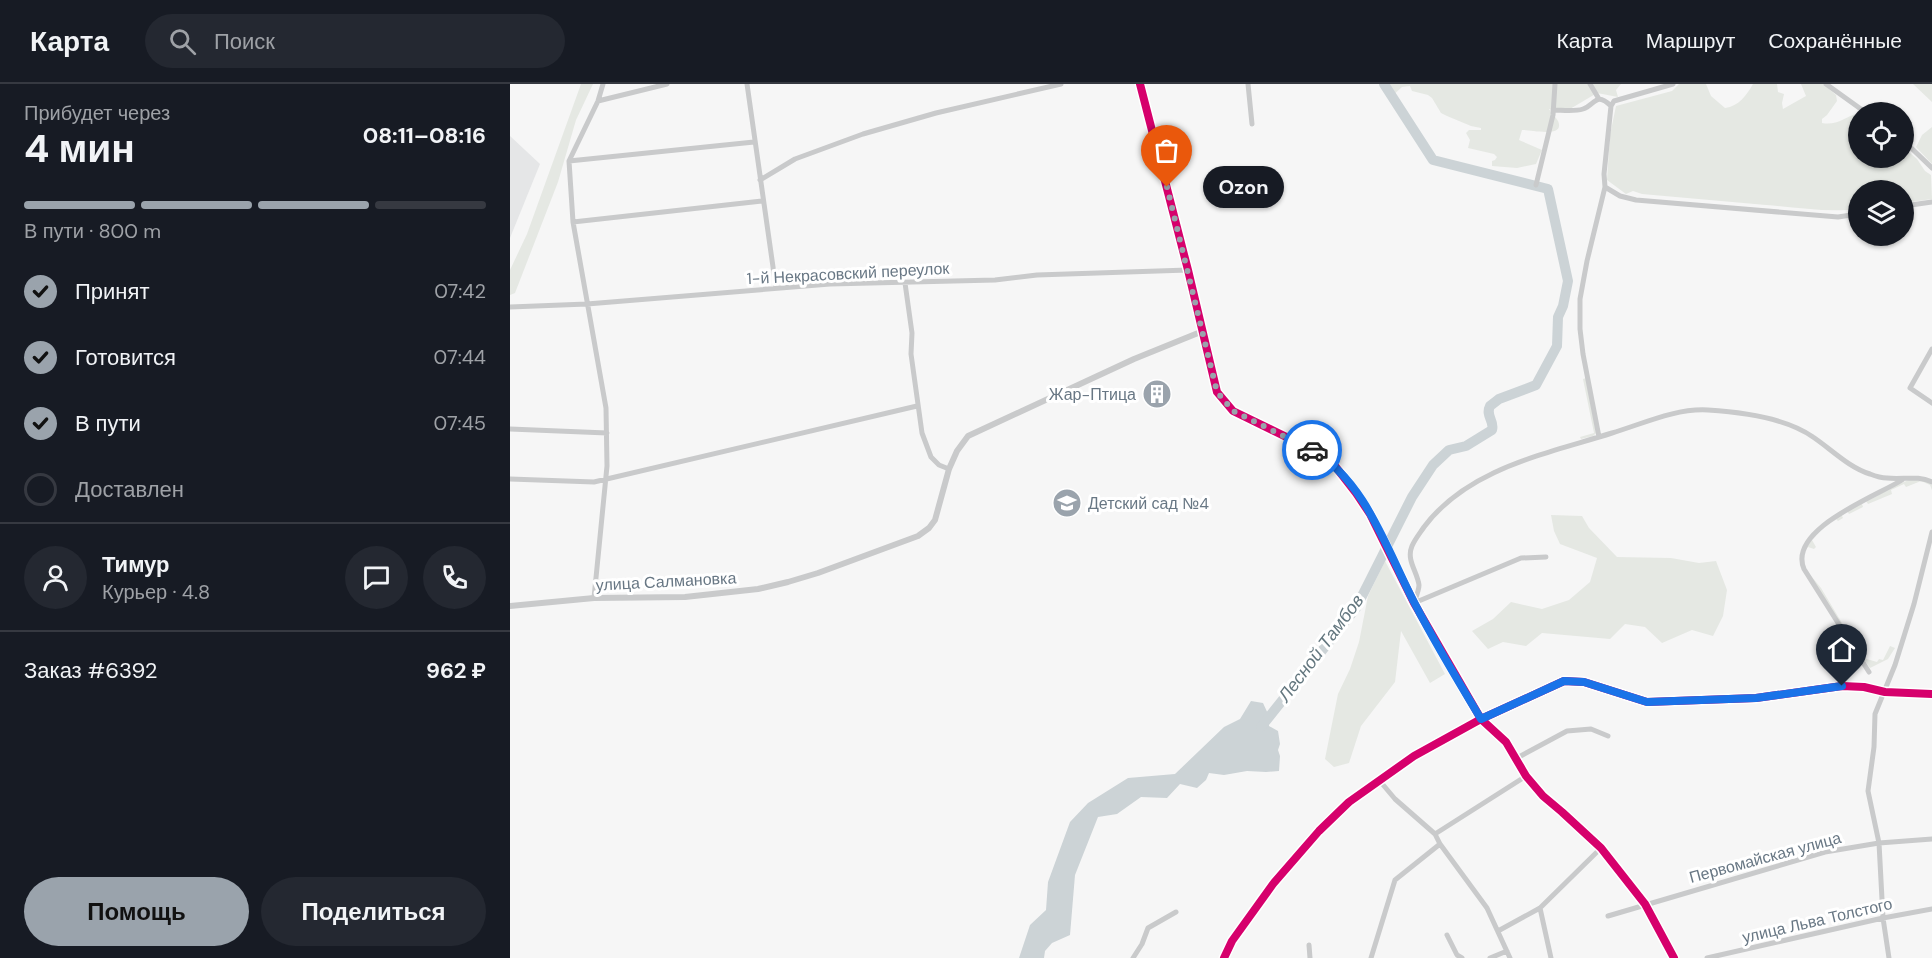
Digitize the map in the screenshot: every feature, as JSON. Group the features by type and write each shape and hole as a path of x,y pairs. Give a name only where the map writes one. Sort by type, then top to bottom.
{"street":[{"path":"594,598 608,466 606,408 573,222 568,162 598,101 603,84"},
{"path":"598,101 666,84"},
{"path":"747,84 776,288"},
{"path":"760,180 795,159 863,134 936,113 1061,84"},
{"path":"1140,84 1217,392 1233,411 1315,451 1335,466 1370,513 1414,603 1481,719 1506,742 1526,776 1543,796 1601,848 1646,904 1674,958"},
{"path":"1248,84 1252,124"},
{"path":"1536,185 1553,110 1555,84"},
{"path":"1590,84 1599,99"},
{"path":"1599,437 1582,354 1580,299 1605,187 1604,174 1611,106 1614,101 1673,84"},
{"path":"1826,84 1851,102"},
{"path":"1553,110 1584,109 1599,99 1611,106"},
{"path":"568,162 754,142"},
{"path":"1914,150 1932,168"},
{"path":"1605,187 1620,196 1636,200 1838,217 1848,216"},
{"path":"573,222 762,201"},
{"path":"1914,205 1932,202"},
{"name":"1-й Некрасовский переулок","path":"510,307 587,304 830,284 995,280 1040,275 1188,270"},
{"path":"905,283 912,333 911,354 922,433 928,452 939,465 949,469"},
{"name":"улица Салмановка","path":"510,606 594,598 721,594 788,582 838,567 926,531 934,520 949,469 960,445 975,432 1134,359 1203,331"},
{"path":"1932,349 1910,388 1932,403"},
{"path":"510,479 594,482 917,406"},
{"path":"1414,603 1419,586 1411,562 1412,545 1432,516 1446,502 1510,466 1540,454 1681,412 1709,410 1742,414 1795,426 1860,470 1886,478 1927,479 1932,482"},
{"path":"510,429 607,433"},
{"path":"1869,672 1804,569 1801,556 1816,532 1830,519 1903,479"},
{"path":"1889,958 1883,918 1879,843 1868,791 1874,747 1875,714 1885,692 1914,604 1932,532"},
{"path":"1414,603 1521,558 1546,557"},
{"path":"1224,958 1232,941 1273,884 1318,831 1349,802 1414,756 1481,719 1564,681 1584,682 1647,702 1756,698 1842,686 1864,687 1885,692 1932,694"},
{"path":"1515,759 1567,731 1591,729 1608,736"},
{"path":"1435,834 1526,776"},
{"path":"1379,780 1395,799 1435,834 1487,908 1510,958"},
{"name":"Первомайская улица","path":"1608,916 1825,852 1879,843 1932,839"},
{"path":"1371,958 1395,880 1440,844"},
{"path":"1498,931 1540,908 1601,848"},
{"path":"1540,908 1551,958"},
{"name":"улица Льва Толстого","path":"1707,958 1932,909"},
{"path":"1133,958 1148,928 1176,912"},
{"path":"1447,936 1457,956 1462,958"},
{"path":"1309,945 1310,958"},
{"path":"1490,958 1508,951"}],"shaded area":[{"path":"581,84 593,84 576,120 558,182 515,293 510,295 510,270 527,234"},
{"path":"1386,84 1621,84 1616,90 1618,97 1597,93 1570,109 1549,109 1558,121 1557,130 1545,132 1522,130 1519,140 1542,150 1536,164 1517,168 1492,166 1492,161 1497,157 1494,154 1468,148 1470,140 1466,133 1469,130 1481,130 1481,128 1441,113 1432,98 1412,91 1410,86 1402,87 1390,98"},
{"path":"1679,84 1706,84 1711,96 1725,108 1742,100 1753,84 1777,84 1778,92 1784,94 1783,109 1806,96 1801,84 1823,84 1836,95 1837,101 1822,119 1822,123 1836,122 1848,117 1848,168 1914,168 1914,156 1931,175 1932,199 1914,202 1914,180 1848,180 1848,209 1812,209 1642,194 1633,191 1626,194 1607,180 1610,135 1616,106 1672,91"},
{"path":"1913,84 1932,84 1932,102"},
{"path":"1932,127 1932,164 1916,147 1922,135"},
{"path":"510,136 540,164 510,238"},
{"path":"1586,378 1596,433 1581,439 1580,437 1594,433 1583,379"},
{"path":"1909,480 1925,480 1932,485 1932,490 1930,485 1921,481 1906,487 1904,484 1891,490 1892,494 1868,504 1866,501"},
{"path":"1865,502 1862,504 1863,507 1849,514 1847,511"},
{"path":"1841,514 1843,518 1838,521 1835,518"},
{"path":"1551,515 1582,516 1589,528 1617,557 1671,558 1699,563 1716,561 1727,590 1723,616 1713,636 1692,630 1662,643 1645,627 1625,624 1610,639 1542,633 1526,646 1503,642 1488,649 1472,631 1493,619 1511,602 1542,609 1569,600 1590,582 1597,558 1560,544 1554,531"},
{"path":"1826,525 1812,540 1816,547 1814,549 1808,547 1802,558 1802,554 1808,544"},
{"path":"1385,561 1445,674 1430,683 1401,631 1395,682 1361,726 1349,763 1334,767 1325,759 1338,694 1359,642 1368,596"},
{"path":"1807,571 1821,588 1863,658 1877,662 1879,659 1883,660 1890,646 1895,648 1888,659 1870,668 1844,631"},
{"path":"1251,701 1263,703 1269,716 1269,726 1278,731 1279,771 1247,771 1224,775 1209,773 1206,780 1197,788 1180,784 1167,798 1141,797 1117,814 1098,817 1075,875 1070,935 1052,943 1045,951 1044,958 1019,958 1030,925 1046,910 1048,882 1070,822 1088,803 1128,778 1175,774 1224,727 1240,719"}],"waterway":[{"name":"Лесной Тамбов","path":"1261,727 1356,608 1412,497 1433,465 1449,450 1466,446 1492,430 1490,406 1499,399 1536,385 1557,346 1558,317 1563,306 1568,281 1548,189 1433,160 1384,84"}],"cycle path":[{"path":"1140,84 1217,392 1233,411 1315,451 1335,466 1370,514 1414,603 1481,719 1506,742 1526,776 1543,796 1601,848 1645,904 1674,958"},
{"path":"1224,958 1232,941 1273,884 1319,831 1349,802 1414,756 1481,719 1564,681 1584,682 1647,702 1756,698 1842,686 1864,687 1885,692 1932,694"}],"way so far":[{"path":"1167,187 1217,392 1233,411 1312,450"}],"place":[{"name":"Ozon","path":"1167,187"},
{"name":"Жар-Птица","path":"1157,394"},
{"name":"Детский сад №4","path":"1067,503"}],"route":[{"path":"1312,450 1335,466 1370,513 1414,603 1481,719 1564,681 1584,682 1647,702 1756,698 1842,686"}]}
